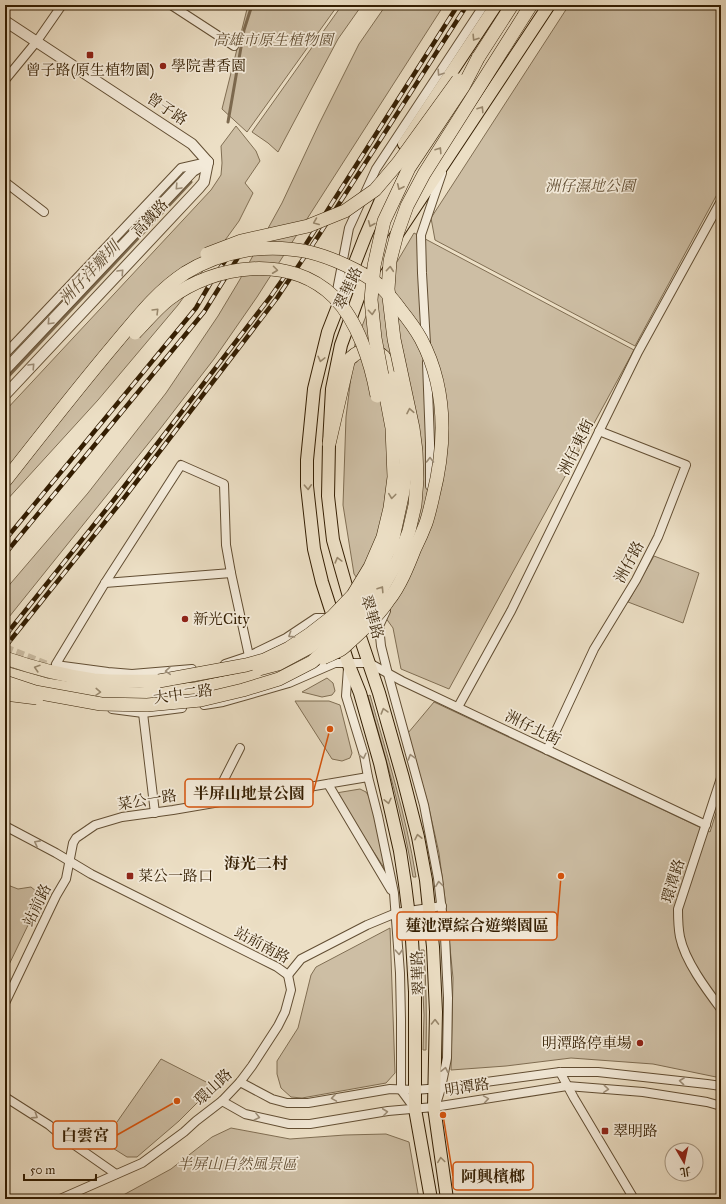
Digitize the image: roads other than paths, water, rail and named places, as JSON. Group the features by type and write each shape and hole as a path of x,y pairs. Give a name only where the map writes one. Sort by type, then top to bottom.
{"highway":[{"path":"159,681 246,665 264,660 289,648 332,617 352,596 370,568 383,537 390,508 394,477 392,428 375,338 371,300 374,266 384,221 408,168 463,88 478,58 512,5"},
{"path":"312,662 364,613 381,590 398,560 409,531 417,479 416,451 408,401 394,339 388,289 390,261 397,234 407,206 424,174 531,5"},
{"path":"5,468 77,375 148,292 171,273 218,249 241,241 308,226 345,211 375,190 398,163 457,81 478,58"},
{"path":"5,481 84,381 154,297 194,268 239,251 277,248 319,254 358,272 378,284 393,300 414,328 434,369 441,404 442,435 440,462 427,521 408,567 389,601 363,630 340,650 279,679 243,690 201,700 147,705 91,705 5,694"},
{"path":"5,490 125,342 160,307 181,291 202,280 227,272 248,269 264,268 280,270 309,279 328,292 342,307 358,335 368,362 376,389 384,430 392,454"},
{"path":"5,658 44,670 95,680 196,683 231,677 278,664 308,648 335,627 360,601 378,573 392,542 403,492 406,467 404,430 393,378 386,360 378,352 371,351 358,353 352,356 348,362 329,444"},
{"path":"5,673 47,685 92,692 140,694 194,689 250,677 283,667 306,657 340,637 356,625"},
{"path":"5,682 35,692 101,704"}],"main road":[{"name":"翠華路","path":"431,1199 415,1109 414,964 409,911 400,851 380,763 360,693 348,663 340,637 329,617 314,549 307,486 308,452 314,388 328,332 365,237 404,144 496,5"},
{"name":"翠華路","path":"447,1199 434,1107 438,1088 436,1012 433,947 426,880 418,837 404,778 370,663 356,625 333,540 328,496 332,389 341,345 362,287 549,5"}],"street":[{"path":"5,80 37,42 62,5"},
{"path":"171,5 234,46"},
{"name":"翠華路","path":"328,332 339,287 349,228 376,169 484,5"},
{"name":"曾子路","path":"5,21 192,144 208,162"},
{"name":"翠華路","path":"438,1088 448,1058 447,952 442,906 424,805 388,674 381,646 379,626 414,549 427,514 429,503 431,482 430,443 421,235 446,161"},
{"name":"高鐵路","path":"5,354 181,168 208,162"},
{"name":"高鐵路","path":"5,370 193,171 208,162"},
{"name":"高鐵路","path":"5,395 199,188 204,182 208,162"},
{"path":"5,182 44,212"},
{"name":"洲仔東街","path":"458,707 511,611 638,352 721,201"},
{"name":"洲仔路","path":"547,750 594,648 636,580 658,537 686,465 599,431"},
{"path":"105,583 181,465 224,484 226,545 249,656"},
{"path":"105,583 231,573"},
{"name":"大中二路","path":"105,583 56,664 132,674 179,671 221,665 249,656 286,638 316,618 329,617 353,611"},
{"path":"353,611 364,610 369,612 379,626"},
{"path":"286,646 303,637 329,617"},
{"path":"296,673 328,660 348,663 370,663"},
{"name":"大中二路","path":"27,702 57,700 133,713 143,713 223,702 289,683 336,662"},
{"name":"翠華路","path":"348,663 346,696 364,755 394,893 401,1019 401,1090 415,1109"},
{"name":"洲仔北街","path":"370,663 388,674 706,825"},
{"path":"143,713 155,813"},
{"path":"212,803 240,748"},
{"name":"菜公一路","path":"69,860 73,843 76,838 95,826 122,818 368,777"},
{"name":"環潭路","path":"721,778 678,909 680,938 687,957 721,1009"},
{"path":"328,784 394,893"},
{"name":"站前南路","path":"5,826 69,860 91,874 277,967 288,975 301,959 367,925 396,913 442,906"},
{"name":"站前路","path":"5,1003 66,878 69,860"},
{"name":"環山路","path":"60,1199 142,1163 184,1132 222,1101 240,1082 252,1066 278,1026 285,1012 291,990 288,975"},
{"path":"560,1072 634,1199"},
{"name":"明潭路","path":"240,1082 272,1099 293,1103 308,1103 390,1089 414,1090 438,1088 560,1072 598,1072 721,1086"},
{"name":"明潭路","path":"222,1101 244,1114 290,1124 310,1124 388,1111 434,1107 567,1086 643,1092 707,1102 721,1106"},
{"path":"5,1097 48,1125 116,1174"}],"waterway":[{"name":"洲仔洋瓣圳","path":"228,122 244,30 252,5"},
{"name":"洲仔洋瓣圳","path":"5,380 191,182"}],"tunnel":[{"path":"5,648 52,667"}],"railway":[{"path":"301,252 458,5"},
{"path":"5,647 121,502 277,298 467,5"},
{"path":"5,540 196,308 214,277 234,248"},
{"path":"5,554 204,312 242,251"},
{"path":"5,636 113,501 285,276"}],"place":[{"name":"曾子路(原生植物園)","path":"90,55"},
{"name":"學院書香園","path":"163,66"},
{"name":"新光City","path":"185,619"},
{"name":"半屏山地景公園","path":"330,729"},
{"name":"菜公一路口","path":"130,876"},
{"name":"蓮池潭綜合遊樂園區","path":"561,876"},
{"name":"明潭路停車場","path":"640,1043"},
{"name":"白雲宮","path":"177,1101"},
{"name":"阿興檳榔","path":"443,1115"},
{"name":"翠明路","path":"605,1131"}],"district":[{"name":"海光二村","path":"256,863"}],"park label":[{"name":"高雄市原生植物園","path":"273,40"},
{"name":"洲仔濕地公園","path":"590,186"},
{"name":"半屏山自然風景區","path":"237,1164"}]}
